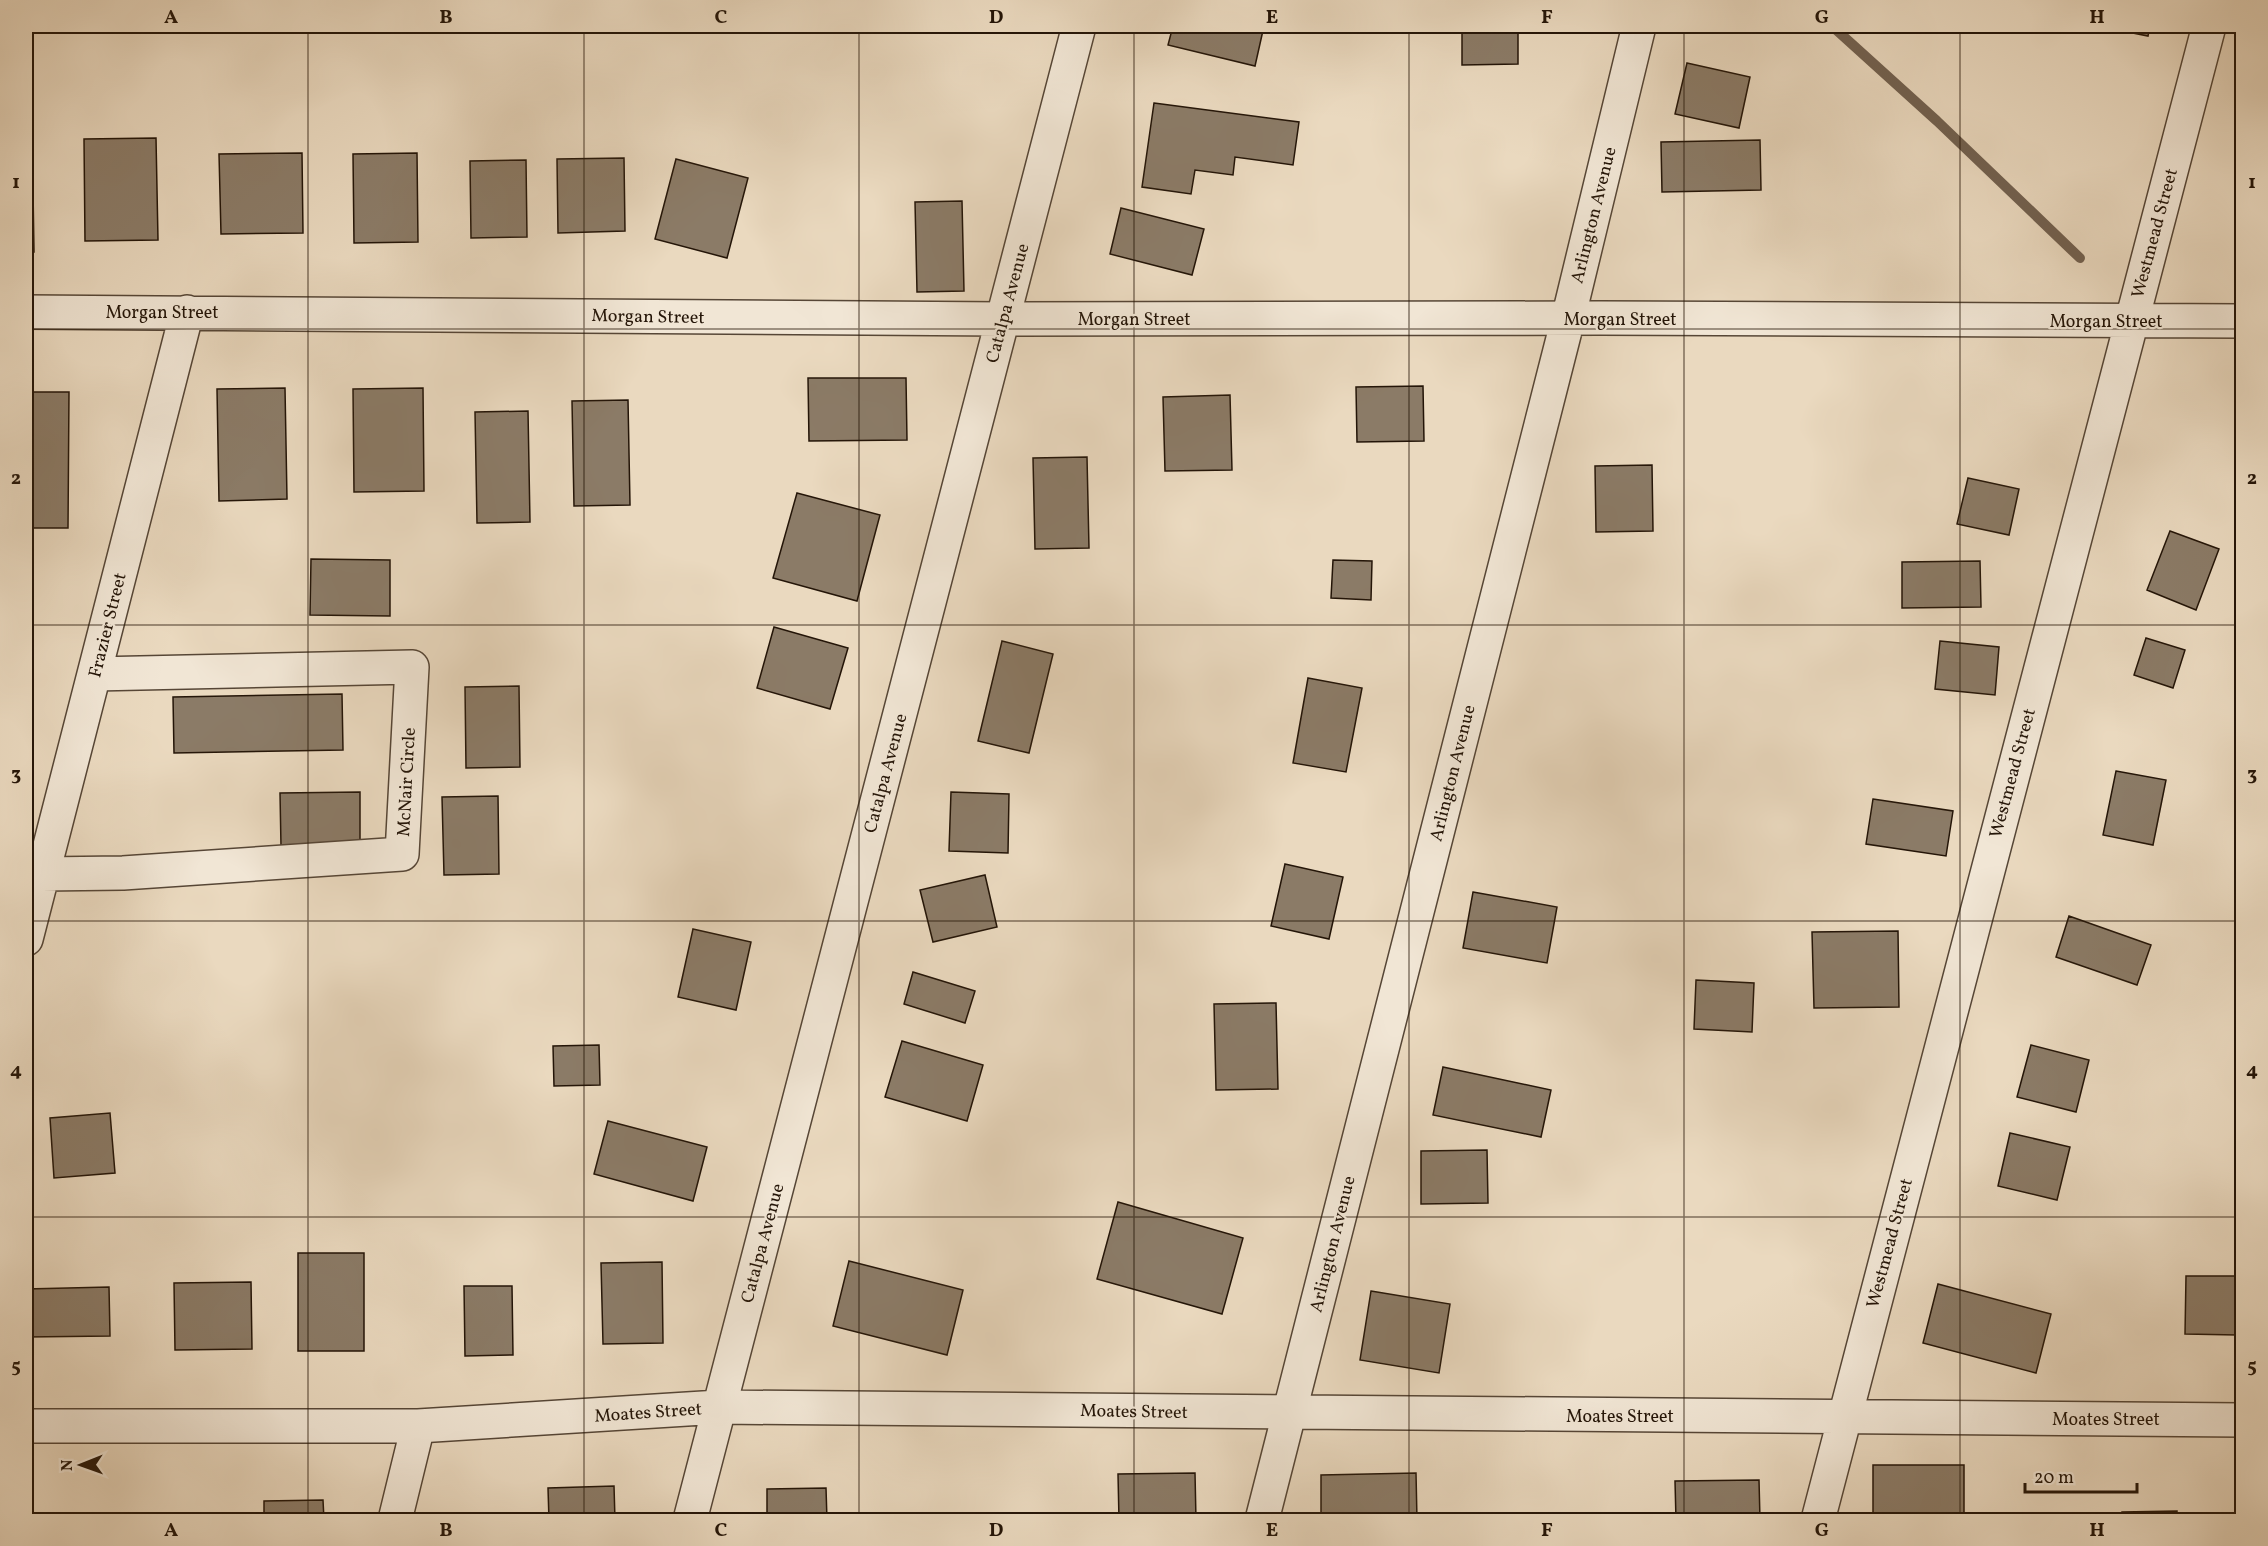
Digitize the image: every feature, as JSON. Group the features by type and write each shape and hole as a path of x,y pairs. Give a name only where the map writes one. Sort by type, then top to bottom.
{"street":[{"name":"Catalpa Avenue","path":"690,1521 1079,26"},
{"name":"Arlington Avenue","path":"1262,1521 1568,318 1639,26"},
{"name":"Westmead Street","path":"1818,1521 2209,26"},
{"name":"Morgan Street","path":"26,312 1003,319 1568,318 2242,321"},
{"name":"Frazier Street","path":"26,939 187,312"},
{"name":"McNair Circle","path":"42,874 123,873 402,854 412,667 94,674"},
{"name":"Moates Street","path":"26,1426 418,1426 719,1407 2242,1420"},
{"path":"395,1521 418,1426"}],"building":[{"path":"1173,26 1264,26 1255,66 1168,45"},
{"path":"1462,26 1518,26 1518,64 1462,65"},
{"path":"1724,26 1760,26 1761,32 1724,33"},
{"path":"2098,26 2150,26 2148,36"},
{"path":"1687,63 1750,77 1739,128 1675,114"},
{"path":"1154,103 1299,122 1293,165 1235,157 1233,175 1195,170 1191,194 1142,187"},
{"path":"156,138 158,240 85,241 84,139"},
{"path":"1760,140 1761,190 1662,192 1661,142"},
{"path":"302,153 303,233 221,234 219,154"},
{"path":"417,153 418,242 354,243 353,154"},
{"path":"624,158 625,231 558,233 557,159"},
{"path":"676,159 748,178 727,258 655,239"},
{"path":"526,160 527,237 471,238 470,161"},
{"path":"26,190 33,190 34,252 26,252"},
{"path":"962,201 964,291 917,292 915,202"},
{"path":"1121,208 1204,229 1192,275 1110,254"},
{"path":"808,378 906,378 907,440 809,441"},
{"path":"1423,386 1424,441 1357,442 1356,387"},
{"path":"285,388 287,499 219,501 217,389"},
{"path":"423,388 424,491 354,492 353,389"},
{"path":"26,392 69,392 68,528 26,528"},
{"path":"1230,395 1232,470 1165,471 1163,397"},
{"path":"628,400 630,505 574,506 572,401"},
{"path":"528,411 530,522 477,523 475,412"},
{"path":"1087,457 1089,548 1035,549 1033,458"},
{"path":"1652,465 1653,531 1596,532 1595,466"},
{"path":"1968,478 2019,489 2009,535 1957,524"},
{"path":"797,493 880,515 857,601 773,578"},
{"path":"2170,531 2219,549 2196,610 2147,590"},
{"path":"311,559 390,560 390,616 310,615"},
{"path":"1333,560 1372,561 1371,600 1331,598"},
{"path":"1980,561 1981,607 1902,608 1902,562"},
{"path":"774,627 848,648 830,709 757,688"},
{"path":"2146,638 2185,650 2173,688 2134,675"},
{"path":"1002,641 1053,654 1029,753 978,741"},
{"path":"1940,641 1999,647 1995,695 1935,689"},
{"path":"1308,678 1362,688 1346,772 1293,763"},
{"path":"519,686 520,767 466,768 465,687"},
{"path":"342,694 343,750 174,753 173,697"},
{"path":"2116,771 2166,780 2153,845 2103,835"},
{"path":"360,792 360,845 281,846 280,793"},
{"path":"951,792 1009,794 1008,853 949,851"},
{"path":"498,796 499,874 444,875 442,797"},
{"path":"1873,799 1953,811 1946,856 1866,844"},
{"path":"1285,864 1343,877 1329,939 1271,926"},
{"path":"985,875 997,927 933,942 920,890"},
{"path":"1473,892 1557,907 1547,963 1463,948"},
{"path":"2069,916 2151,945 2137,985 2056,957"},
{"path":"693,929 751,942 736,1010 678,997"},
{"path":"1898,931 1899,1007 1814,1008 1812,932"},
{"path":"913,972 975,991 965,1023 904,1004"},
{"path":"1696,980 1754,983 1752,1032 1694,1029"},
{"path":"1276,1003 1278,1089 1216,1090 1214,1004"},
{"path":"902,1041 983,1065 967,1121 885,1097"},
{"path":"599,1045 600,1085 554,1086 553,1046"},
{"path":"2031,1045 2089,1060 2076,1112 2017,1097"},
{"path":"1443,1067 1551,1090 1541,1137 1433,1115"},
{"path":"110,1113 115,1173 54,1178 50,1118"},
{"path":"608,1121 707,1147 693,1201 594,1174"},
{"path":"2010,1133 2070,1147 2057,1200 1998,1186"},
{"path":"1487,1150 1488,1203 1421,1204 1421,1151"},
{"path":"1118,1202 1243,1238 1222,1314 1097,1279"},
{"path":"298,1253 364,1253 364,1351 298,1351"},
{"path":"849,1261 963,1290 947,1355 833,1326"},
{"path":"662,1262 663,1343 603,1344 601,1263"},
{"path":"2186,1276 2238,1276 2237,1335 2185,1334"},
{"path":"251,1282 252,1349 175,1350 174,1283"},
{"path":"1938,1284 2051,1314 2036,1373 1923,1343"},
{"path":"464,1286 512,1286 513,1355 465,1356"},
{"path":"109,1287 110,1336 26,1337 26,1289"},
{"path":"1371,1291 1450,1304 1439,1373 1360,1360"},
{"path":"1873,1465 1964,1465 1964,1520 1873,1520"},
{"path":"1195,1473 1196,1520 1119,1520 1118,1474"},
{"path":"1416,1473 1417,1520 1321,1520 1321,1475"},
{"path":"1759,1480 1760,1520 1676,1520 1675,1481"},
{"path":"614,1486 615,1520 549,1520 548,1488"},
{"path":"826,1488 827,1520 767,1520 767,1489"},
{"path":"323,1500 324,1520 264,1520 264,1501"},
{"path":"2177,1511 2177,1520 2122,1520 2122,1512"}],"waterway":[{"path":"1832,26 1937,121 2080,258"}]}
